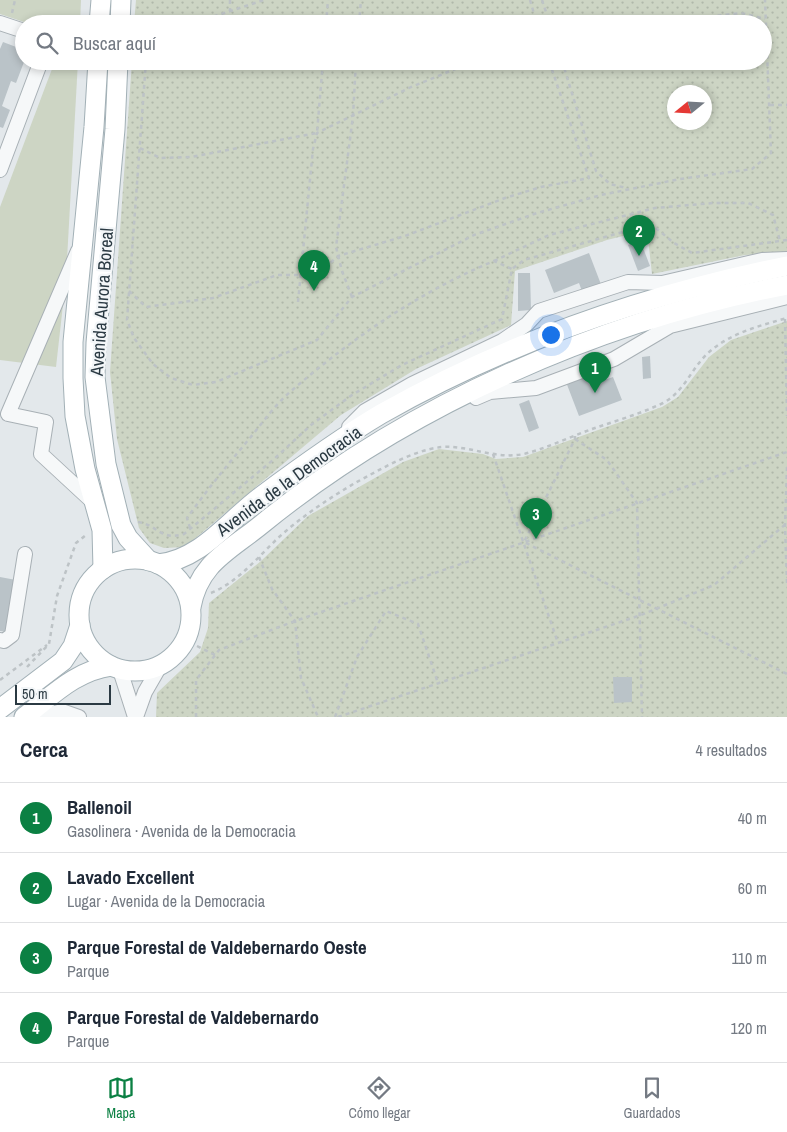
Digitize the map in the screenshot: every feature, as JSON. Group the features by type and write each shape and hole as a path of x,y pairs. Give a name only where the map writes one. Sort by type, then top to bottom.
{"main road":[{"path":"100,15 101,0"},
{"path":"120,15 121,0"},
{"name":"Avenida Aurora Boreal","path":"97,70 94,127 73,342 73,378 75,416 85,469 104,544 103,569"},
{"name":"Avenida Aurora Boreal","path":"118,70 115,129 96,343 95,377 106,464 121,525 134,547 153,562"},
{"name":"Avenida de la Democracia","path":"153,562 172,563 193,554 258,498 324,450 380,415 455,373 542,336 663,295 787,266"},
{"name":"Avenida de la Democracia","path":"191,607 194,589 206,568 278,512 341,466 472,390 549,356 670,314 787,285"},
{"path":"24,717 76,676 96,668 142,671 160,666 176,654 185,640 190,625 191,607 180,581 153,562 124,560 103,569 92,580 83,594 79,609 80,625 90,649 116,668"},
{"path":"0,709 63,661 73,646 80,625"}],"street":[{"path":"0,170 38,70"},
{"path":"83,241 8,414 46,422 41,454 94,503"},
{"path":"324,450 365,411 447,366 502,341 526,324 540,310 628,282 662,283 762,260 787,259"},
{"path":"341,466 490,392 536,388 614,359 670,326 787,297"},
{"path":"0,640 4,641 12,636 25,554"},
{"path":"136,717 145,692 160,666"},
{"path":"116,668 136,717"},
{"path":"39,717 62,711 79,717"}],"path":[{"path":"5,20 15,0"},
{"path":"230,0 230,11"},
{"path":"218,15 264,0"},
{"path":"327,15 328,0"},
{"path":"360,15 361,0"},
{"path":"530,0 534,15"},
{"path":"542,0 547,15"},
{"path":"765,0 765,15"},
{"path":"724,15 741,13 749,15"},
{"path":"145,70 127,320 134,338 159,369 171,378 193,385 216,382 318,340 352,297 474,235 537,212 628,189 680,179 752,169 771,153 768,70"},
{"path":"298,302 322,70"},
{"path":"352,297 342,272 336,247 353,116 356,70"},
{"path":"140,148 160,158 192,156 317,133 411,87 453,70"},
{"path":"129,291 146,307 213,298 277,275 301,276 314,273 326,267 338,256 405,236 505,198 541,187 589,178 552,70"},
{"path":"565,70 596,171 610,184 628,189"},
{"path":"770,105 787,105"},
{"path":"190,529 187,518 208,488 290,392 381,321 432,291 549,235 655,208 713,203 748,203 773,215 780,241"},
{"path":"494,261 512,269"},
{"path":"208,594 223,588 283,534 320,505 355,483 418,452 431,448 451,446 501,456 524,454 575,438 672,398 708,353 719,345 746,330 786,319 787,416"},
{"path":"575,438 607,460 637,503 642,717"},
{"path":"524,542 575,438"},
{"path":"196,717 196,680 220,650 295,620 787,452"},
{"path":"493,454 558,643"},
{"path":"787,467 787,583"},
{"path":"337,717 641,615 714,585 786,525"},
{"path":"24,669 38,658 49,644 57,596 72,560 76,543 86,535"},
{"path":"524,542 659,608 787,674"},
{"path":"259,557 272,588 295,620 301,678 318,717"},
{"path":"337,717 357,657 386,611 418,624 438,683"},
{"path":"0,680 49,644"},
{"path":"197,646 215,655"}],"green space":[{"path":"0,0 81,0 80,15 15,15 15,19 0,14"},
{"path":"136,0 787,0 787,252 745,255 652,274 647,230 607,240 515,271 511,325 416,369 341,415 185,547 164,548 150,543 139,528 117,439 110,372 131,70 772,70 772,15 135,15"},
{"path":"52,70 78,70 66,278 56,367 0,360 0,207"},
{"path":"787,321 787,717 156,717 157,693 200,652 208,628 209,603 261,561 308,516 403,462 439,449 483,454 496,459 523,457 662,407 678,397 709,357 731,340"}],"building":[{"path":"3,42 15,47 15,70 21,70 16,83 11,81 2,106 10,110 3,128 0,127 0,49"},
{"path":"640,240 650,266 638,271 628,245"},
{"path":"589,253 602,287 583,294 579,283 554,293 545,270"},
{"path":"518,273 530,273 531,310 518,311"},
{"path":"650,356 651,378 643,379 642,357"},
{"path":"585,374 590,385 613,377 622,400 579,416 566,382"},
{"path":"529,400 539,428 529,432 519,404"},
{"path":"0,577 16,580 7,632 0,631"},
{"path":"613,677 632,677 632,702 614,703"}],"place":[{"name":"Lavado Excellent","path":"639,256"},
{"name":"Parque Forestal de Valdebernardo","path":"314,291"},
{"name":"Ballenoil","path":"595,393"},
{"name":"Parque Forestal de Valdebernardo Oeste","path":"536,539"}]}
